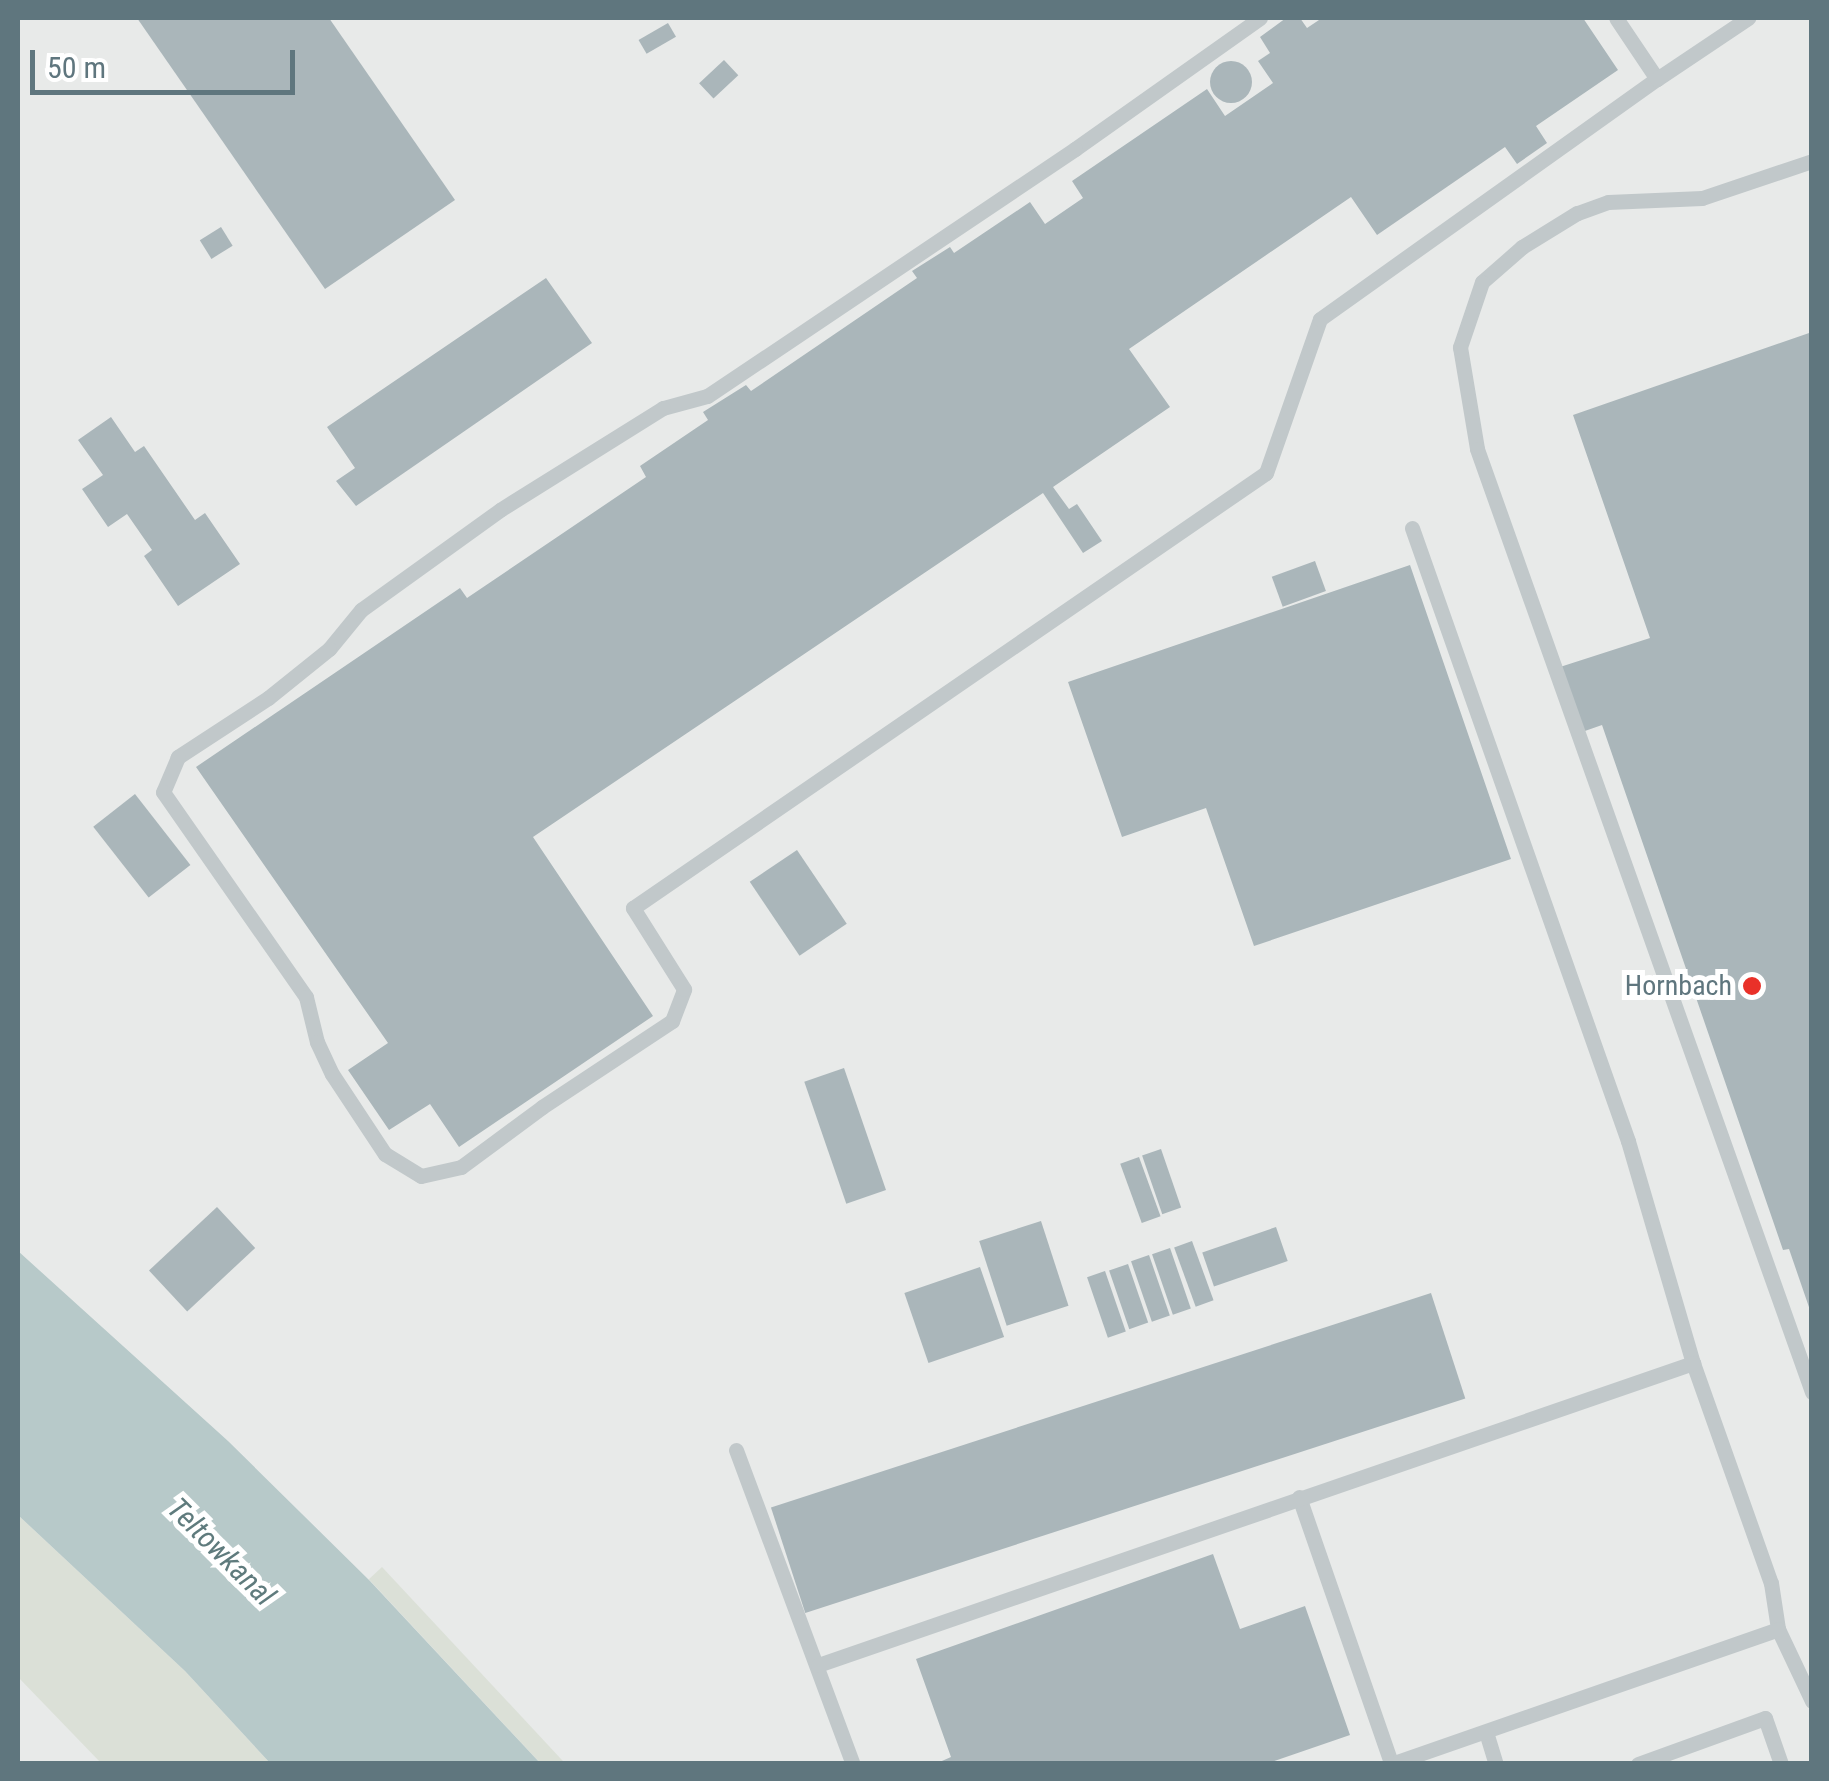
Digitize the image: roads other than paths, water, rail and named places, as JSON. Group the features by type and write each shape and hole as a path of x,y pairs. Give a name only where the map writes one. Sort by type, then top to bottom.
{"lane":[{"path":"1260,18 1076,149 707,396 663,408 500,510 361,610 328,649 268,698 178,758 162,792 306,997 332,1074 385,1154 421,1176 461,1167 542,1106 672,1021 684,989 633,908 1266,473 1320,320 1748,18"},
{"path":"1616,18 1657,79"},
{"path":"1812,161 1702,198 1608,202 1577,213 1522,248 1482,282 1460,346 1476,449 1812,1392"},
{"path":"1412,528 1628,1141 1693,1363 1771,1583 1778,1629 1812,1700"},
{"path":"818,1665 1693,1363"},
{"path":"736,1450 853,1764"},
{"path":"1299,1496 1391,1764 1778,1629"},
{"path":"1638,1764 1765,1718 1782,1764"},
{"path":"1486,1732 1496,1764"}],"water":[{"name":"Teltowkanal","path":"18,1251 228,1441 370,1581 540,1763 270,1763 185,1671 18,1515"}],"place":[{"name":"Hornbach","path":"1752,986"}]}
